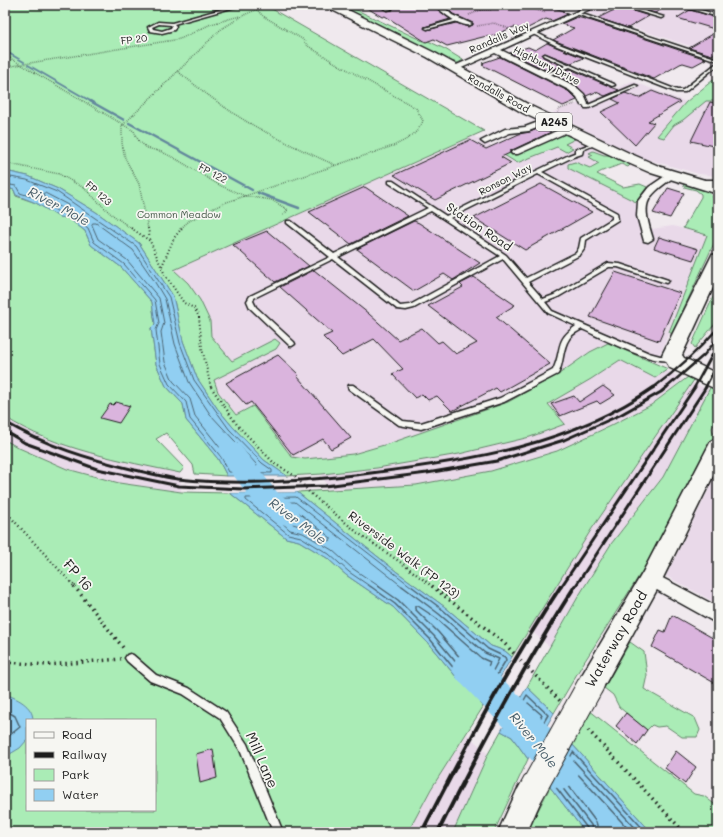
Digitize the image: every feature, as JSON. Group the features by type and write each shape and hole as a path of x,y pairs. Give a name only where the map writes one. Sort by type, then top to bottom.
{"main road":[{"name":"Randalls Road","path":"330,5 552,118 567,129 643,165 695,183 716,188"},
{"path":"718,259 673,353 673,358 677,363 718,382"},
{"name":"Waterway Road","path":"512,832 529,796 651,579 718,446"}],"street":[{"path":"381,5 389,9"},
{"path":"438,5 444,12 470,26"},
{"name":"Randalls Way","path":"454,68 596,5"},
{"name":"Highbury Drive","path":"495,50 578,92 584,103"},
{"path":"485,141 508,131 526,129 552,118"},
{"path":"515,152 567,129"},
{"path":"648,238 641,218 640,208 643,199 650,190 671,175"},
{"path":"651,579 718,616"}],"lane":[{"path":"172,24 174,26 173,29 162,32 151,30 150,27 158,23 172,24 240,5"},
{"path":"620,5 662,17"},
{"path":"680,5 718,16"},
{"path":"577,13 718,62"},
{"path":"427,28 457,20"},
{"path":"534,33 558,45 676,92 684,91 718,62"},
{"path":"545,55 613,85"},
{"path":"546,75 570,66"},
{"path":"584,103 587,107 636,86"},
{"name":"Ronson Way","path":"446,218 538,172 580,153 580,151 597,143"},
{"path":"525,281 578,254 582,248 583,239 615,220 616,217 615,214 538,172"},
{"name":"Station Road","path":"391,182 504,256 550,312 647,355 660,358 673,358"},
{"path":"292,344 253,308 250,301 252,297 431,209"},
{"path":"289,222 398,308 406,308 504,256"},
{"path":"541,302 556,296 608,265 618,265 666,281"},
{"path":"351,387 401,423 421,426 502,400 556,372 560,366 564,343 567,337 581,326"},
{"name":"Mill Lane","path":"130,658 153,678 186,691 223,715 244,747 278,832"}],"path":[{"path":"150,241 139,184 125,158 122,143 122,126 220,30 244,15 268,5"},
{"path":"520,5 546,13"},
{"path":"162,266 179,230 212,208 322,171 335,165 376,154 406,140 419,130 423,121 416,108 332,61 308,46 302,39 263,16 258,10"},
{"path":"457,20 481,10 492,10"},
{"name":"FP 20","path":"5,67 180,39 211,24 244,15"},
{"path":"470,26 494,23 510,29"},
{"path":"5,55 95,108 122,126"},
{"path":"177,71 215,101 275,138 335,165"},
{"path":"552,118 560,109 584,103"},
{"name":"FP 122","path":"122,126 134,132 138,140 147,148 178,160 219,185 245,196 272,200 288,210 281,216 289,222"},
{"name":"FP 123","path":"5,163 58,174 84,188 110,213 150,241 162,266"},
{"name":"Riverside Walk (FP 123)","path":"162,266 165,276 184,303 194,308 199,317 202,348 212,390 238,426 275,464 295,476 310,493 358,534 403,564 504,643 562,703"},
{"name":"FP 16","path":"5,511 66,576 119,641 130,658"},
{"path":"5,662 22,665 92,662 130,658"},
{"path":"582,724 684,832"}],"shaded area":[{"path":"557,5 718,5 718,55 588,13"},
{"path":"718,76 718,176 699,174 639,157 552,113 568,106 587,102 632,81 686,102"},
{"path":"473,136 505,153 517,163 575,139 610,158 580,173 636,202 638,227 652,229 673,226 707,235 662,350 655,362 629,351 590,352 559,374 508,402 391,443 353,454 305,459 292,457 253,407 236,415 218,392 214,380 237,368 211,336 174,270"},
{"path":"620,360 655,378 666,370 683,380 651,405 556,451 491,471 416,485 329,491 322,474 377,468 459,454 530,437 565,424 548,404"},
{"path":"692,383 709,390 696,416 663,477 611,544 578,597 550,647 529,629 591,530"},
{"path":"5,417 53,440 93,453 180,473 181,492 119,483 67,469 19,448 5,440"},
{"path":"718,471 718,604 666,576"},
{"path":"467,734 488,754 453,832 408,832 431,789"}],"green space":[{"name":"Common Meadow","path":"5,5 265,5 484,131 174,270 188,283 200,300 210,321 211,336 232,361 275,339 280,343 276,349 214,380 218,392 236,415 253,406 292,457 305,459 353,454 391,443 508,402 559,374 590,352 608,343 668,369 655,378 620,360 548,404 565,424 530,437 459,454 377,468 287,476 264,460 232,426 217,408 197,378 183,341 173,296 139,243 96,212 58,189 28,176 5,171"},
{"path":"338,5 346,5 425,42 428,41 463,60 458,63 451,61"},
{"path":"718,76 718,95 715,101 706,101 683,120 674,125 664,138 657,136 686,102"},
{"path":"564,134 575,139 565,144 573,148 566,152 557,147 517,163 504,155 505,153 511,153 516,155"},
{"path":"593,151 604,155 615,155 632,163 628,167 621,164 597,174 623,187 640,184 647,187 636,202 568,168 568,164 575,162 590,168 599,163 589,157 593,155 589,153"},
{"path":"683,183 694,185 707,191 717,203 714,205 716,239 672,334 669,332 707,235 683,228 701,197 701,194 696,190 684,187"},
{"path":"5,187 14,190 16,196 36,203 59,217 68,218 85,231 91,245 121,267 152,302 155,324 151,328 156,364 166,386 183,404 186,420 218,459 227,476 195,474 193,465 166,433 156,439 184,468 180,473 112,458 67,446 45,438 5,417"},
{"path":"718,286 718,320 695,348 692,344"},
{"path":"688,377 694,380 591,530 512,657 505,651 491,646 445,607 397,572 297,492 416,485 491,471 557,451 610,426 651,405"},
{"path":"711,386 718,390 718,418 712,428 714,436 655,551 581,667 554,713 527,687 578,597 611,544 663,477"},
{"path":"5,440 19,448 67,469 119,483 181,492 230,493 286,538 299,541 327,558 346,575 393,607 427,642 458,679 472,687 483,707 431,789 408,832 5,832"},
{"path":"630,642 644,652 647,675 644,689 695,718 700,730 697,737 682,737 666,726 657,727 652,725 647,730 619,707 613,695 604,688"},
{"path":"589,710 694,794 704,796 718,807 718,832 651,832 572,744"},
{"path":"501,731 512,737 528,759 494,832 453,832 488,754"},
{"path":"550,787 585,832 527,832"}],"water":[{"path":"5,171 28,176 58,189 96,212 139,243 173,296 183,341 197,378 217,408 232,426 264,460 287,476 227,476 218,459 186,420 183,404 166,386 156,364 151,328 155,324 152,302 121,267 91,245 85,231 68,218 59,217 36,203 16,195 14,190 5,187"},
{"path":"297,492 397,572 445,607 491,646 505,651 512,657 483,707 472,687 458,679 427,642 393,607 346,575 327,558 299,541 286,538 230,493"},
{"path":"527,687 554,713 528,759 512,737 501,731"},
{"path":"5,694 19,700 27,706 33,719 26,719 26,741 20,748 5,757"},
{"path":"572,744 651,832 585,832 550,787"}],"pier":[{"path":"297,490 300,492 228,493 230,491"}],"building":[{"path":"362,5 377,5 387,11 393,10 389,5 434,5 450,19 424,27 427,30 456,23 468,27 473,25 473,23 453,14 444,5 511,5 515,8 520,5 545,5 564,11 562,12 568,14 552,21 546,19 524,30 514,27 490,37 487,36 447,46 434,39 426,42 385,16 382,17"},
{"path":"629,5 669,5 655,13"},
{"path":"620,7 649,16 628,28 598,18"},
{"path":"690,10 718,18 718,30 677,18"},
{"path":"577,17 706,59 693,66 683,63 680,64 654,79 553,40 574,28 561,24"},
{"path":"718,31 718,51 712,55 689,48"},
{"path":"547,43 584,58 571,63 544,53 542,55 543,57 562,66 548,71 510,53 528,47 535,50"},
{"path":"500,57 568,91 577,100 563,106 482,65 484,64 482,63"},
{"path":"570,69 619,90 605,96 596,92 586,96 576,85 555,75"},
{"path":"652,91 680,102 648,121 654,123 635,145 601,112 620,103 612,99 625,93 639,98"},
{"path":"710,102 718,104 718,147 691,141"},
{"path":"542,127 551,132 510,151 510,153 501,157 511,163 435,200 394,175 470,140 486,149 519,134 530,132"},
{"path":"541,184 592,212 525,250 474,218"},
{"path":"365,187 408,216 351,244 309,212"},
{"path":"668,188 684,193 670,218 653,213"},
{"path":"414,221 480,263 453,280 444,274 414,291 357,249"},
{"path":"267,231 309,266 275,282 233,245"},
{"path":"659,237 698,249 693,260 654,248"},
{"path":"314,270 369,314 398,340 422,328 438,343 442,341 456,354 477,343 428,306 463,287 460,284 474,277 515,305 496,317 550,364 500,392 496,388 452,411 437,396 428,400 422,394 415,398 392,374 403,369 374,339 342,356 323,337 332,333 280,287"},
{"path":"615,272 680,293 659,341 590,317"},
{"path":"278,355 299,375 297,376 351,438 331,449 323,439 293,455 251,402 246,405 226,383"},
{"path":"603,386 615,395 600,404 597,401 560,416 551,404 574,396 579,402"},
{"path":"116,402 130,406 119,423 100,418 110,404 113,405"},
{"path":"672,615 718,641 718,685 652,647 660,630 665,632"},
{"path":"626,713 647,730 637,744 616,726"},
{"path":"213,749 217,778 200,783 196,754"},
{"path":"676,751 696,767 685,784 665,768"}],"waterway":[{"path":"5,51 24,62"},
{"path":"28,65 92,102"},
{"path":"90,101 124,120"},
{"path":"129,123 252,190"},
{"path":"258,193 299,208"},
{"name":"River Mole","path":"230,451 268,500 287,514"},
{"name":"River Mole","path":"468,668 530,730 562,773"}],"railway":[{"path":"653,388 687,360 718,328"},
{"path":"666,388 704,355 718,338"},
{"path":"694,388 718,344"},
{"path":"705,388 718,363"},
{"path":"5,422 20,431 68,451 156,475 202,481 275,482 371,473 445,463 518,447 554,437 589,423 622,407 654,387"},
{"path":"5,431 25,443 97,469 179,486 243,489 325,486 427,473 497,461 564,440 620,415 661,392 667,387"},
{"path":"561,587 695,387"},
{"path":"575,587 706,387"},
{"path":"422,832 488,707 523,646 561,586"},
{"path":"438,832 503,707 575,586"}]}
